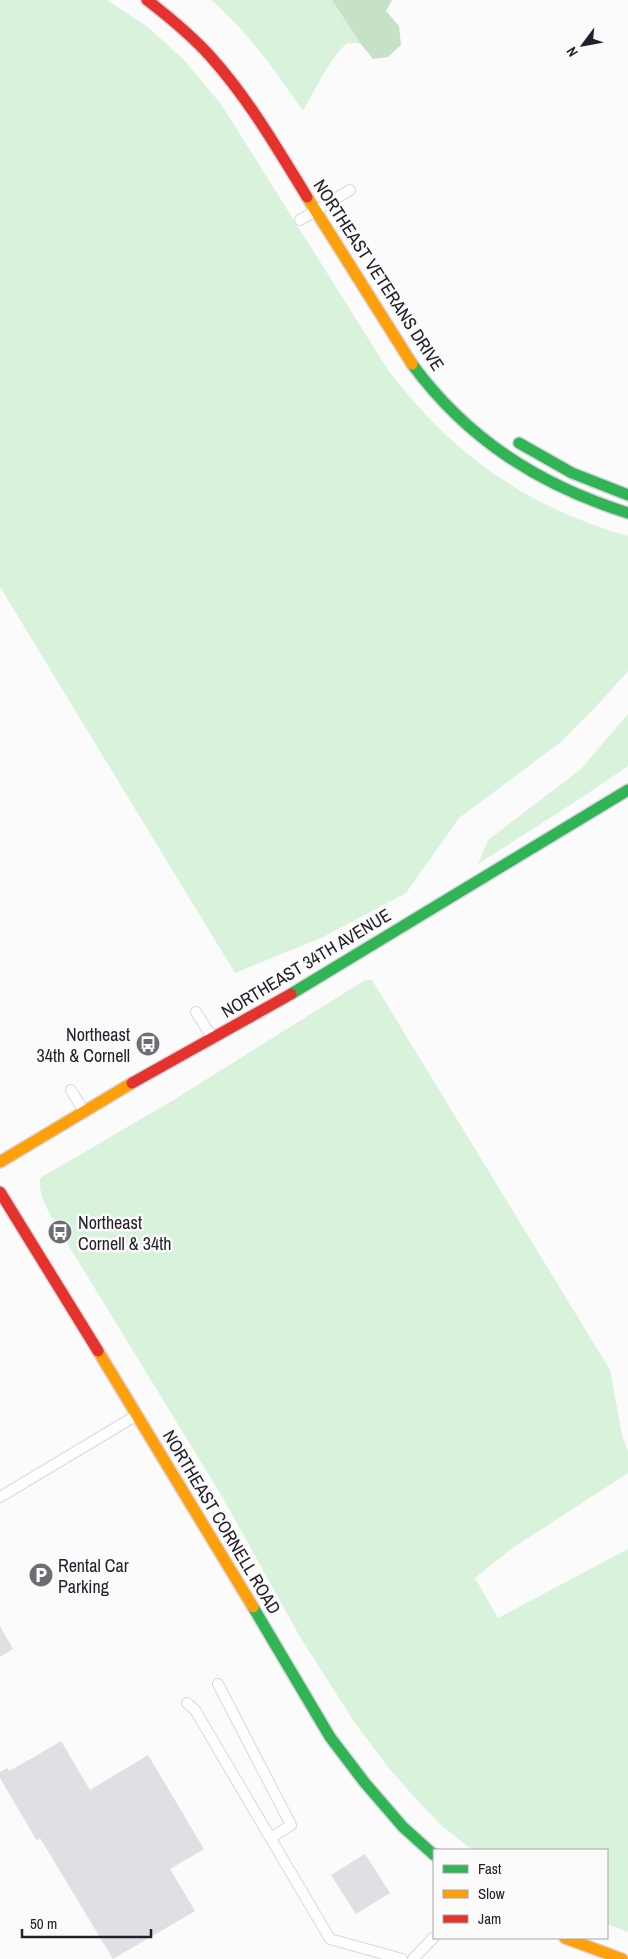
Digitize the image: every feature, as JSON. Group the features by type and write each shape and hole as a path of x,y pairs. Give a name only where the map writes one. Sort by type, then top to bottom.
{"main road":[{"name":"NORTHEAST VETERANS DRIVE","path":"147,0 184,29 221,67 240,90 405,354 438,396 458,417 503,454 546,482 584,500 628,514"},
{"path":"511,437 534,453 561,467 597,484 628,495"},
{"name":"NORTHEAST 34TH AVENUE","path":"0,1162 84,1111 278,1002 628,790"},
{"name":"NORTHEAST CORNELL ROAD","path":"0,1192 138,1415 330,1737 365,1783 403,1827 433,1854"},
{"path":"568,1939 622,1959"}],"lane":[{"path":"300,220 350,190"},
{"path":"196,1012 212,1038"},
{"path":"71,1090 84,1111"},
{"path":"0,1496 138,1415"},
{"path":"218,1684 291,1825 272,1837"},
{"path":"187,1703 195,1710 272,1837 330,1939 402,1959"},
{"path":"413,1959 433,1938"}],"green space":[{"path":"0,0 107,0 148,27 184,60 221,104 388,370 438,427 465,452 494,474 524,493 556,510 628,536 628,671 606,696 561,742 459,818 406,893 321,938 235,973 0,587"},
{"path":"211,0 332,0 360,43 348,43 336,55 323,74 303,111 249,38"},
{"path":"332,0 392,0 386,11 399,26 401,45 388,57 373,59 360,43"},
{"path":"628,714 628,766 478,864 488,840 581,769"},
{"path":"365,980 372,980 610,1370 622,1435 628,1451 628,1473 511,1549 475,1578 498,1618 628,1549 628,1932 608,1924 608,1849 471,1849 442,1826 388,1767 355,1723 300,1637 223,1498 53,1220 41,1194 40,1178 172,1101"}],"building":[{"path":"0,1626 13,1649 0,1657"},
{"path":"61,1741 90,1790 148,1755 204,1849 170,1869 195,1911 113,1959 40,1838 37,1841 0,1778 0,1772 7,1768 9,1771"},
{"path":"365,1854 390,1893 356,1914 331,1875"}],"traffic: fast":[{"path":"412,364 433,391 456,415 507,456 564,488 595,502 628,513"},
{"path":"519,443 572,473 628,495"},
{"path":"291,994 628,790"},
{"path":"253,1607 330,1737 365,1783 403,1827 433,1854"}],"traffic: slow":[{"path":"307,197 412,364"},
{"path":"0,1162 132,1083"},
{"path":"98,1351 253,1607"},
{"path":"568,1939 622,1959"}],"traffic: jam":[{"path":"147,0 203,48 224,72 262,124 307,197"},
{"path":"132,1083 291,994"},
{"path":"0,1192 98,1351"}],"place":[{"name":"Northeast 34th & Cornell","path":"148,1044"},
{"name":"Northeast Cornell & 34th","path":"60,1232"},
{"name":"Rental Car Parking","path":"41,1575"}]}
